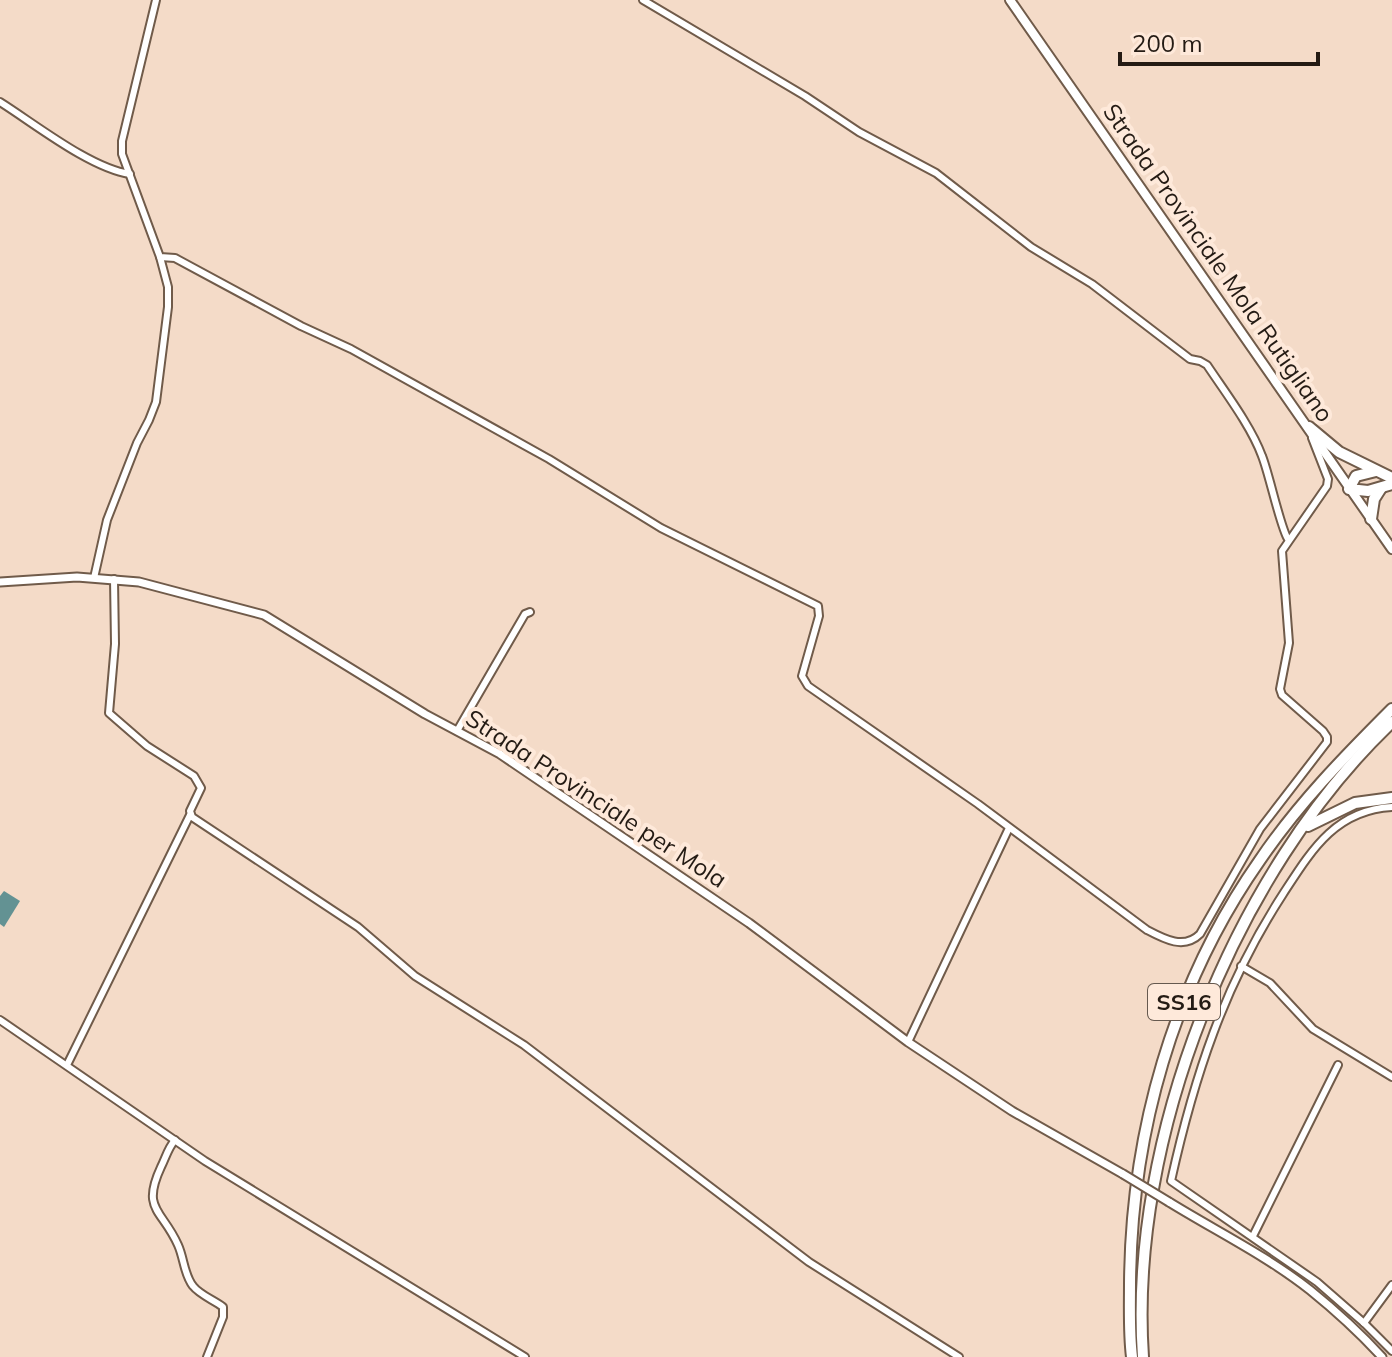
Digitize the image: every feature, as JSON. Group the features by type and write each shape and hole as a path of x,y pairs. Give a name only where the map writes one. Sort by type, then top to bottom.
{"highway":[{"path":"1309,427 1339,452 1392,478"},
{"path":"1378,471 1356,476 1349,489 1358,492 1386,486"},
{"path":"1371,519 1374,499 1386,486"},
{"name":"SS16","path":"1132,1357 1130,1262 1135,1186 1160,1070 1181,1007 1220,926 1258,862 1310,794 1392,709"},
{"name":"SS16","path":"1143,1357 1144,1266 1155,1171 1173,1102 1217,982 1267,884 1303,829 1350,767 1392,722"},
{"path":"1303,829 1323,816 1355,803 1392,798"}],"main road":[{"name":"Strada Provinciale Mola Rutigliano","path":"1010,0 1392,549"}],"street":[{"path":"94,578 107,520 156,402 168,307 168,287 160,257 122,154 122,141 156,0"},
{"path":"643,0 859,132 936,173 1031,247 1092,284 1188,358 1207,365 1259,447 1288,539"},
{"path":"0,102 100,164 130,174"},
{"path":"160,257 175,258 301,326 351,349 549,459 661,528 818,606 819,616 802,676 804,682 1159,936 1187,943 1200,934 1260,829 1327,742 1323,731 1282,695 1280,689 1289,643 1282,551 1324,493 1328,479 1309,427"},
{"path":"67,1065 201,788 194,776 147,746 109,713 115,644 114,579"},
{"name":"Strada Provinciale per Mola","path":"0,582 114,579 188,593 264,615 425,714 500,754 749,923 908,1042 1012,1111 1123,1174 1310,1290 1359,1332 1382,1357"},
{"path":"457,731 525,614 530,612"},
{"path":"1392,807 1362,813 1339,825 1318,842 1271,912 1241,966 1213,1028 1200,1066 1171,1181 1317,1282 1392,1351"},
{"path":"190,815 358,927 415,976 524,1045 809,1262 959,1357"},
{"path":"908,1042 1009,828"},
{"path":"1241,966 1270,983 1313,1029 1392,1077"},
{"path":"0,1020 175,1140 525,1357"},
{"path":"1253,1236 1338,1065"},
{"path":"175,1140 154,1180 151,1196 159,1216 178,1246 195,1288 223,1307 223,1317 207,1357"},
{"path":"1364,1323 1392,1285"}],"water":[{"path":"4,891 20,901 4,927 0,924 0,896"}]}
